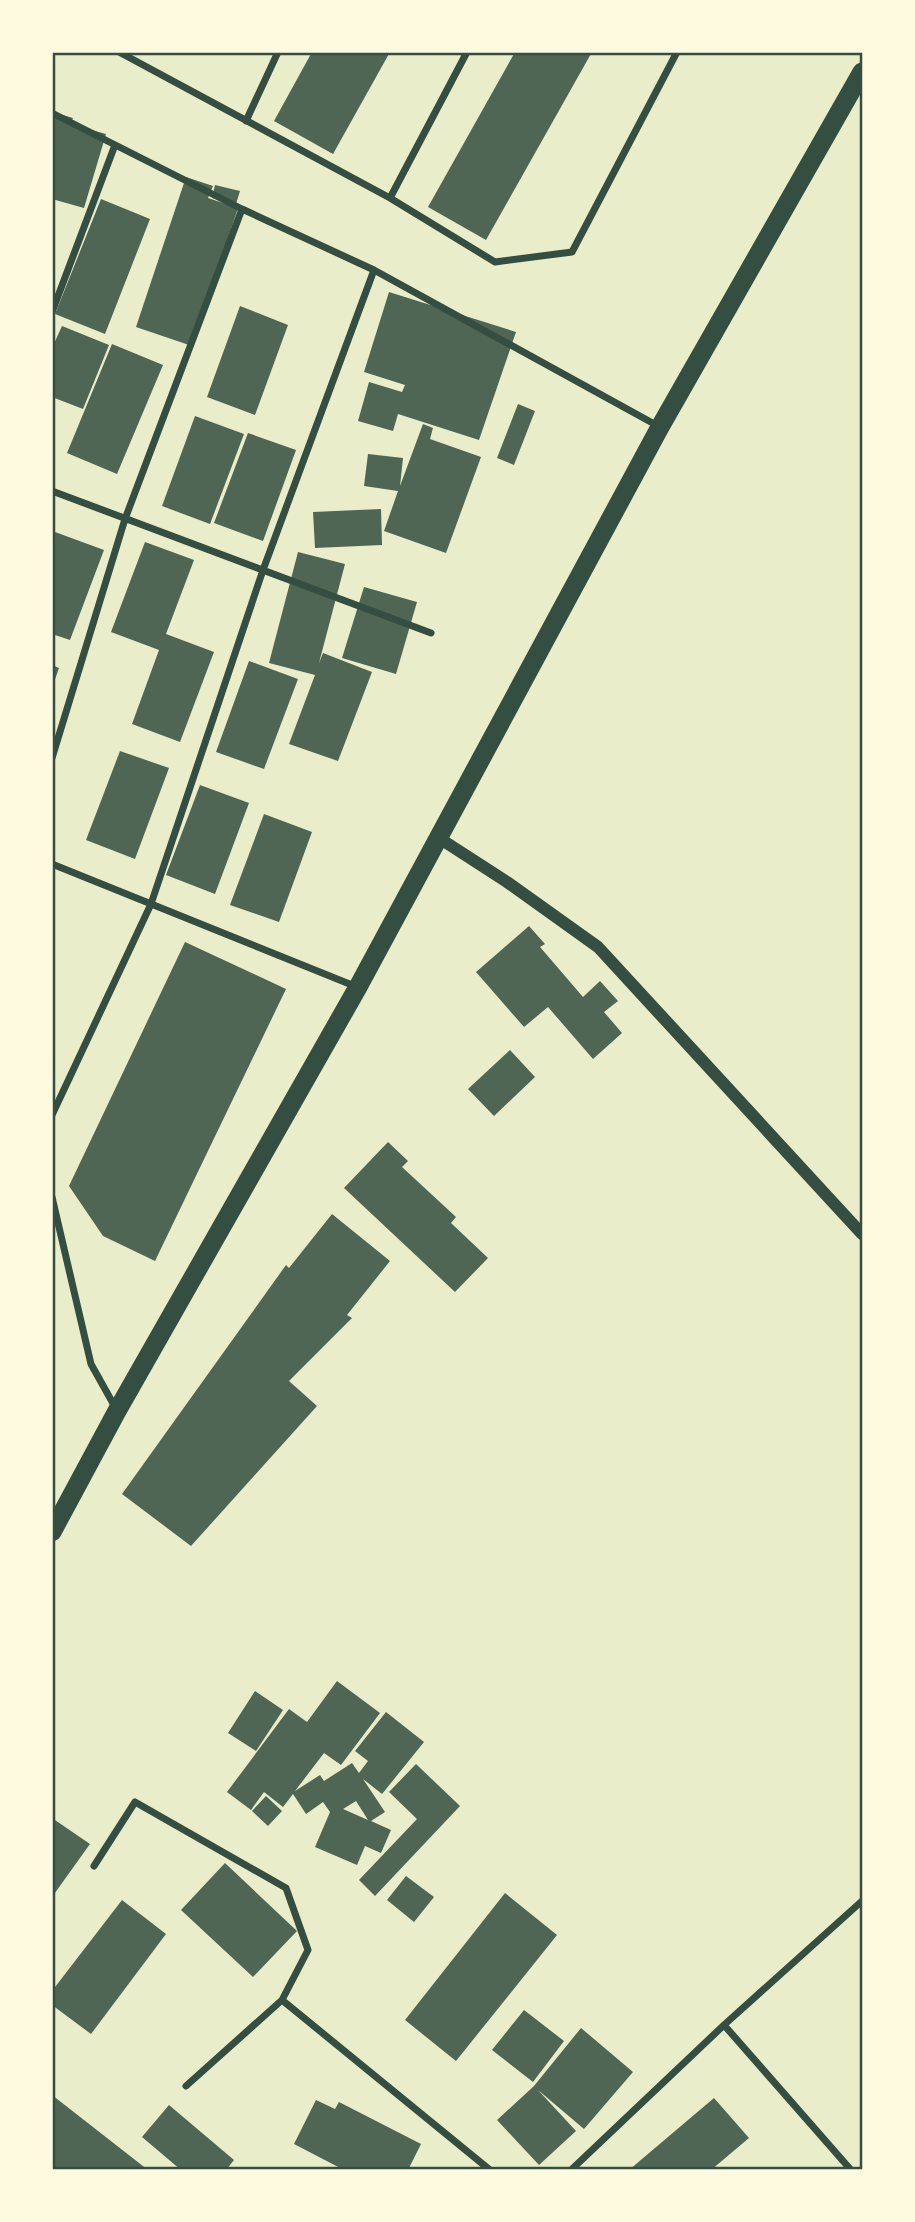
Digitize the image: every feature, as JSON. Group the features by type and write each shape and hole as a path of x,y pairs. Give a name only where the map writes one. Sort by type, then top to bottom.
{"highway":[{"path":"52,1532 117,1411 358,987 660,427 863,72"}],"street":[{"path":"120,52 390,198 495,262 572,252 677,52"},
{"path":"246,121 278,52"},
{"path":"390,198 467,52"},
{"path":"52,113 242,209 374,270 660,427"},
{"path":"52,313 115,145"},
{"path":"52,758 125,519 242,209"},
{"path":"52,1115 151,904 263,570 374,270"},
{"path":"52,491 431,633"},
{"path":"439,838 507,882 598,947 863,1234"},
{"path":"52,864 358,987"},
{"path":"52,1197 91,1364 117,1411"},
{"path":"93,1866 135,1802 286,1888 308,1950 282,2000 186,2086"},
{"path":"571,2169 724,2025 863,1901"},
{"path":"282,2000 490,2169"},
{"path":"724,2025 851,2169"}],"building":[{"path":"312,52 390,52 333,154 274,121"},
{"path":"515,52 592,52 486,240 428,207"},
{"path":"52,112 73,118 70,124 106,134 84,208 52,199"},
{"path":"186,177 213,186 208,198 238,208 192,346 136,327"},
{"path":"215,185 240,191 236,204 212,198"},
{"path":"101,199 150,219 105,334 55,314"},
{"path":"389,292 516,332 479,440 398,414 393,431 358,421 369,382 402,392 405,385 364,372"},
{"path":"240,306 288,325 255,415 207,397"},
{"path":"62,326 109,345 83,409 52,397 52,348"},
{"path":"112,344 163,365 117,474 67,453"},
{"path":"518,404 535,411 514,465 497,458"},
{"path":"195,416 244,434 210,524 162,506"},
{"path":"423,424 433,428 430,439 481,457 446,553 384,531 398,491 364,486 368,454 403,458 400,486"},
{"path":"248,433 296,450 263,541 214,523"},
{"path":"381,509 382,545 315,548 313,512"},
{"path":"55,532 104,550 70,640 52,634 52,540"},
{"path":"145,542 194,560 166,634 214,652 180,742 132,724 159,650 111,632"},
{"path":"298,552 345,564 319,663 323,653 372,672 338,761 289,744 315,675 269,663"},
{"path":"364,587 417,602 396,674 342,658"},
{"path":"249,661 298,679 264,769 216,752"},
{"path":"52,665 59,668 53,685 52,685"},
{"path":"120,751 169,768 135,859 86,840"},
{"path":"200,785 249,803 215,894 166,875"},
{"path":"264,814 312,832 279,922 230,905"},
{"path":"529,926 545,944 540,947 583,997 600,981 618,1001 604,1012 622,1033 593,1059 548,1007 524,1027 476,972"},
{"path":"185,942 286,989 155,1261 103,1236 69,1186"},
{"path":"510,1050 535,1077 494,1116 468,1089"},
{"path":"388,1142 408,1161 402,1167 456,1217 451,1223 488,1258 455,1292 344,1188"},
{"path":"332,1214 390,1261 347,1315 352,1318 289,1381 317,1406 191,1546 122,1494 286,1265 289,1268"},
{"path":"337,1681 380,1713 341,1765 324,1753 295,1791 320,1775 324,1781 352,1763 359,1773 368,1761 355,1751 386,1712 424,1742 382,1794 363,1779 385,1812 371,1821 391,1830 381,1853 365,1846 357,1865 315,1847 330,1812 323,1802 306,1814 293,1794 283,1807 264,1792 251,1810 227,1792 289,1709 307,1722","holes":["356,1801 368,1820 343,1809"]},
{"path":"255,1691 283,1710 256,1751 228,1733"},
{"path":"416,1764 460,1806 375,1896 359,1880 417,1819 389,1792"},
{"path":"266,1796 282,1811 268,1826 252,1811"},
{"path":"52,1818 90,1844 52,1897"},
{"path":"225,1863 297,1931 253,1977 181,1910"},
{"path":"406,1876 434,1897 414,1922 387,1900"},
{"path":"505,1893 557,1935 456,2061 405,2020"},
{"path":"122,1900 166,1934 91,2034 52,2005 52,1991"},
{"path":"524,2010 564,2041 533,2082 492,2050"},
{"path":"581,2028 633,2072 584,2129 538,2090 576,2131 539,2165 497,2120 534,2086"},
{"path":"52,2095 148,2170 56,2170 52,2167"},
{"path":"714,2098 749,2138 711,2170 629,2170"},
{"path":"316,2100 335,2109 339,2102 421,2144 408,2170 344,2170 294,2144"},
{"path":"169,2105 234,2160 226,2170 181,2170 142,2137"}]}
